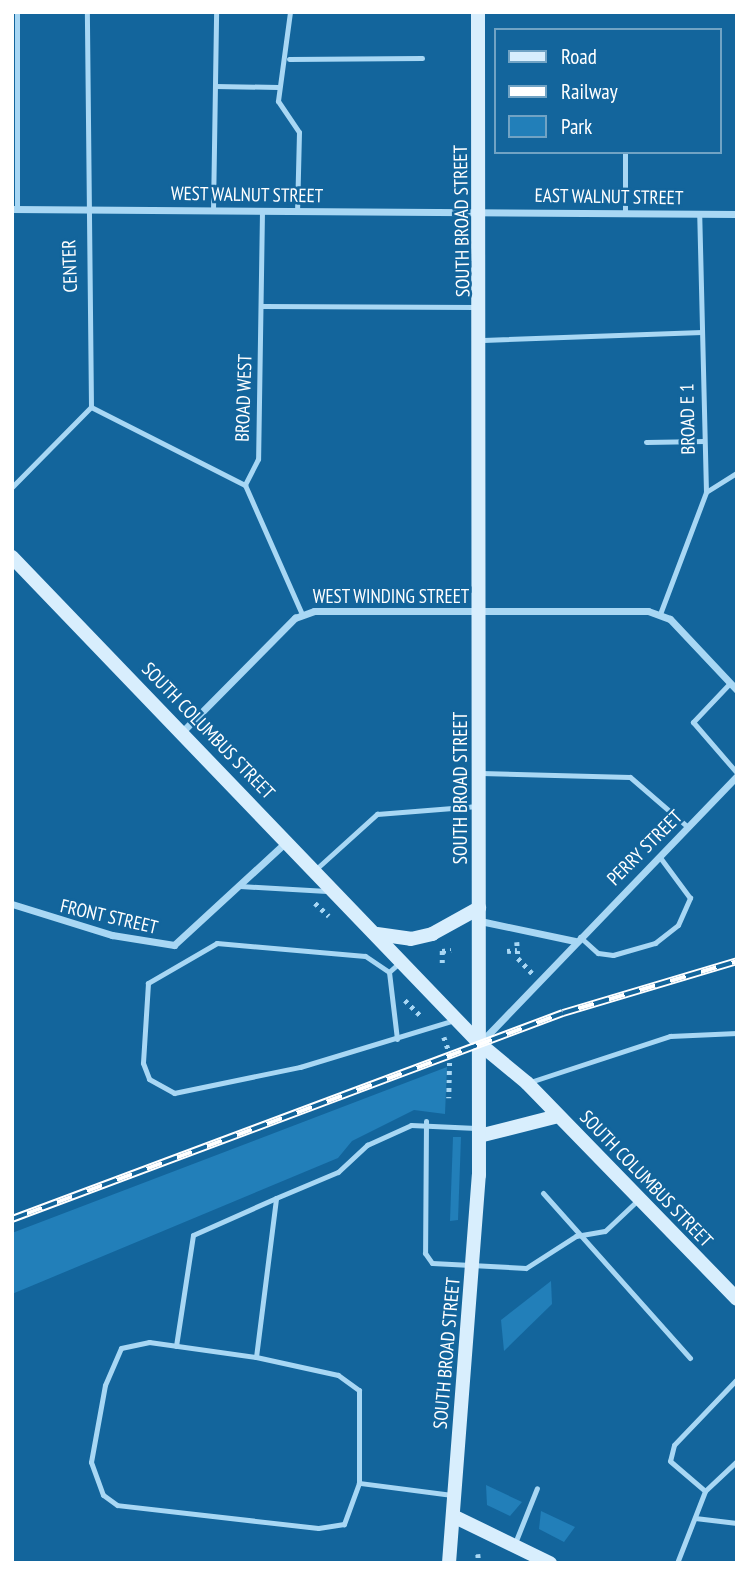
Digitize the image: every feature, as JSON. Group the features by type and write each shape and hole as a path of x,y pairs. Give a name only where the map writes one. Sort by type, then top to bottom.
{"main road":[{"name":"SOUTH BROAD STREET","path":"449,1563 474,1266 479,1132 483,340 478,12"},
{"name":"SOUTH COLUMBUS STREET","path":"12,557 480,1044 527,1083 737,1299"},
{"path":"375,934 411,939 479,914"},
{"name":"SOUTH COLUMBUS STREET","path":"479,1132 558,1116"},
{"path":"453,1516 550,1563"}],"street":[{"name":"WEST WALNUT STREET","path":"14,209 481,211"},
{"name":"EAST WALNUT STREET","path":"481,211 737,214"},
{"name":"WEST WINDING STREET","path":"182,732 302,614 660,614"},
{"path":"660,614 737,690"},
{"name":"PERRY STREET","path":"480,1044 577,939 737,775"},
{"name":"FRONT STREET","path":"12,904 112,936 174,945 287,842"},
{"path":"479,914 577,939"}],"lane":[{"path":"14,209 17,12"},
{"name":"CENTER","path":"87,12 85,208 91,407"},
{"path":"213,211 216,12"},
{"path":"290,12 289,59 278,87 278,101 299,132 297,212"},
{"path":"289,59 422,58"},
{"path":"215,86 278,87"},
{"path":"625,154 625,214"},
{"name":"BROAD WEST","path":"246,485 258,459 263,306 262,211"},
{"name":"BROAD E 1","path":"660,614 706,492 699,215"},
{"path":"263,306 482,307"},
{"path":"483,340 702,332"},
{"path":"12,487 91,407 246,485 302,614"},
{"path":"646,442 704,441"},
{"path":"706,492 737,473"},
{"path":"730,683 693,722 737,775"},
{"path":"481,773 631,777 688,827"},
{"path":"315,870 377,814 480,806"},
{"path":"577,939 598,953 613,955 655,943 678,925 690,898 659,856"},
{"path":"240,886 335,891"},
{"path":"397,1039 389,972 365,956 217,943 148,983 143,1063 149,1079 174,1093 300,1067 397,1039 458,1019"},
{"path":"389,972 401,961"},
{"path":"527,1083 670,1036 737,1033"},
{"path":"426,1121 426,1259 474,1266 526,1268 576,1237 605,1231 639,1199"},
{"path":"176,1346 193,1235 338,1172 367,1145 426,1121 479,1132"},
{"path":"543,1193 576,1237 690,1359"},
{"path":"256,1357 276,1198"},
{"path":"132,1343 176,1346 256,1357 338,1375 359,1390 359,1483 344,1524 333,1528 131,1508 103,1495 91,1462 113,1357 132,1343"},
{"path":"705,1491 670,1461 674,1445 737,1379"},
{"path":"677,1563 705,1491 737,1461"},
{"path":"359,1483 455,1494"},
{"path":"513,1546 537,1488"},
{"path":"695,1518 737,1523"}],"path":[{"path":"442,941 442,962"},
{"path":"517,941 518,958"},
{"path":"442,951 451,950"},
{"path":"507,951 517,950"},
{"path":"441,1030 450,1054 449,1098"},
{"path":"478,1554 479,1563"}],"green space":[{"path":"447,1067 445,1114 414,1110 352,1141 338,1158 12,1294 12,1233"},
{"path":"453,1137 461,1137 458,1220 450,1221"},
{"path":"551,1281 552,1304 504,1351 501,1320"},
{"path":"486,1485 522,1502 510,1516 487,1505"},
{"path":"541,1511 575,1527 564,1542 539,1529"}],"railway":[{"path":"12,1219 563,1013 737,961"}]}
